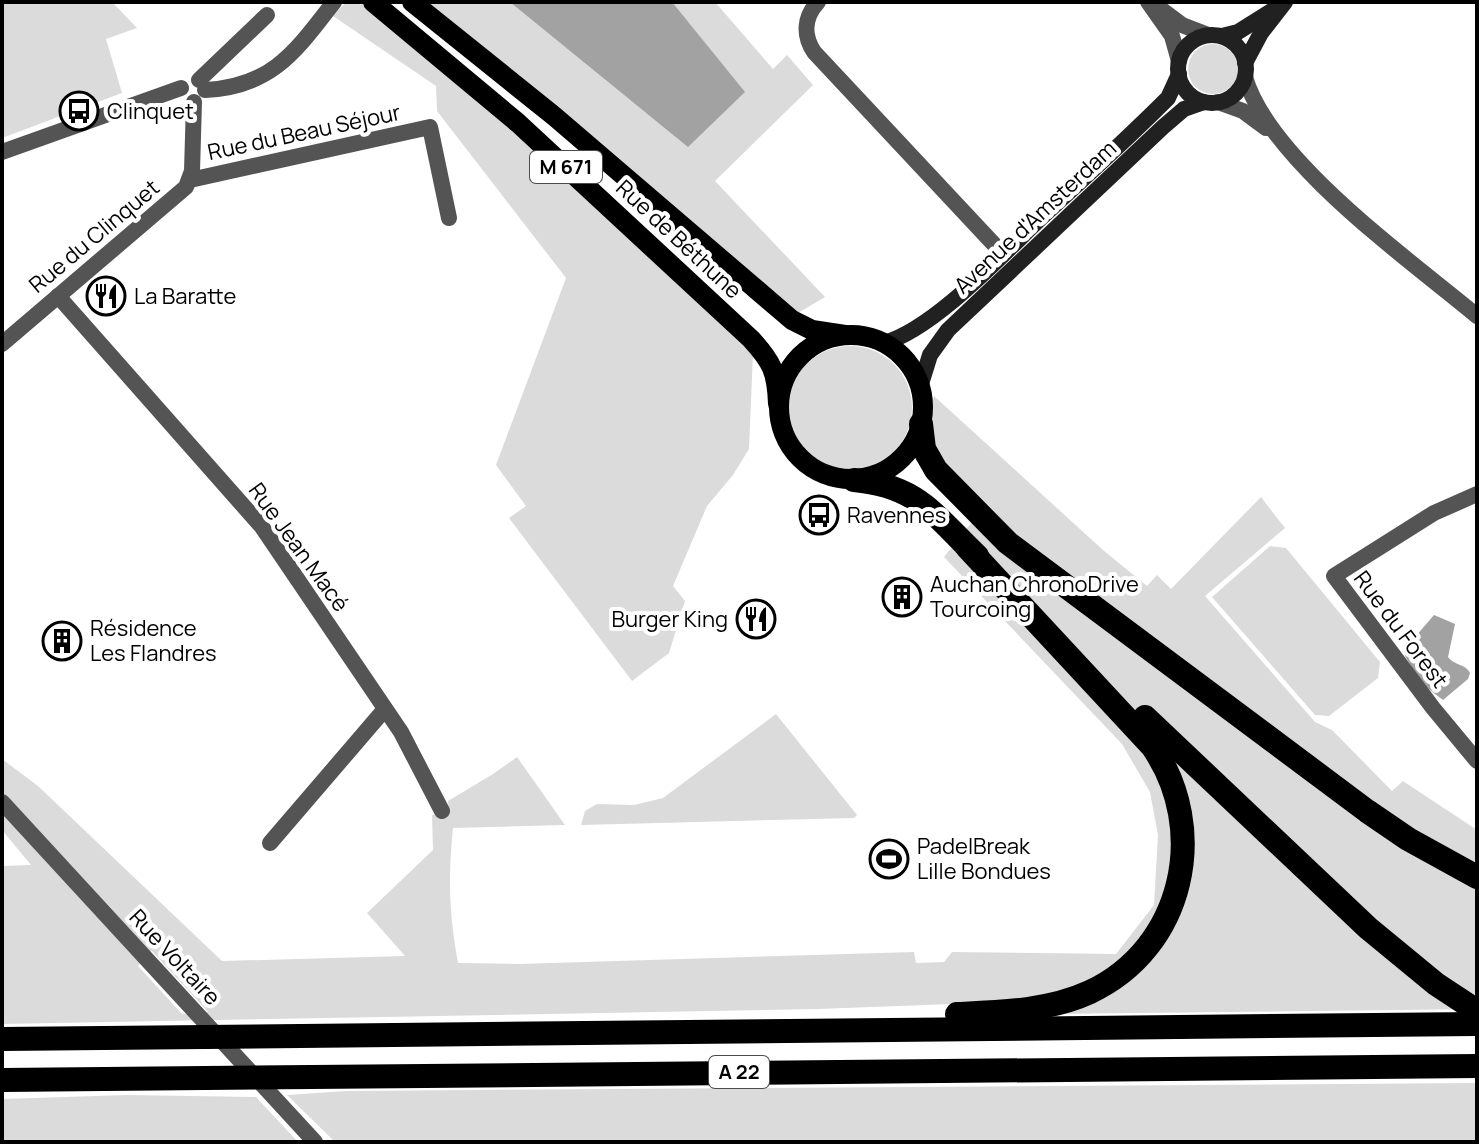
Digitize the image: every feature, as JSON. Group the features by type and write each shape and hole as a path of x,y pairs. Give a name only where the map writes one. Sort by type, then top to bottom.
{"highway":[{"path":"921,424 924,449 936,470 1008,543 1367,811 1408,839 1477,877"},
{"path":"854,480 884,484 906,492 927,508 1341,904 1436,984 1477,1011"},
{"path":"804,1030 858,1019 1013,1010 1076,997 1111,980 1130,965 1160,931 1176,896 1183,862 1183,828 1175,790 1161,758 1129,719 967,547"},
{"name":"A 22","path":"2,1039 1477,1024"},
{"name":"A 22","path":"2,1080 1477,1066"}],"main road":[{"name":"Rue de Béthune","path":"373,2 518,123 751,339 772,365 778,404"},
{"name":"Rue de Béthune","path":"412,2 554,116 792,320 812,330 845,335"},
{"path":"845,335 865,336 884,343 906,361 920,387 923,402 921,424 913,444 899,461 875,476 854,480 826,476 800,460 782,431 778,404 783,382 799,357 823,340 845,335"}],"street":[{"path":"818,2 809,15 806,34 810,45 1003,254"},
{"path":"1150,2 1182,25 1239,48 1255,104 1276,136"},
{"path":"1150,2 1172,36 1186,90 1211,102 1243,111 1276,136 1348,207 1477,316"},
{"path":"1179,67 1190,43 1243,29 1285,2"},
{"path":"1211,102 1235,93 1261,33 1285,2"},
{"path":"2,152 181,88 188,79 200,90 244,85 272,70 288,56 330,7"},
{"path":"200,90 267,15"},
{"name":"Avenue d'Amsterdam","path":"884,343 921,326 1003,254 1168,98 1179,67"},
{"name":"Rue du Clinquet","path":"2,344 183,190 190,180 200,90"},
{"name":"Avenue d'Amsterdam","path":"920,387 930,355 948,330 1163,127 1184,109 1211,102"},
{"name":"Rue du Beau Séjour","path":"190,180 430,127 449,218"},
{"name":"Rue Jean Macé","path":"58,296 262,527 385,709 442,811"},
{"name":"Rue du Forest","path":"1477,494 1434,513 1334,576 1477,761"},
{"path":"270,843 385,709"},
{"name":"Rue Voltaire","path":"2,802 315,1142"}],"shaded area":[{"path":"2,2 112,2 137,28 106,39 122,93 2,138"},
{"path":"346,2 362,2 441,67 753,353 749,449 733,475 707,506 673,586 685,601 669,653 632,681 509,518 526,506 496,465 566,278 437,111 436,86 333,16"},
{"path":"425,2 715,2 773,69 787,55 813,85 715,181 825,297 798,313"},
{"path":"510,2 672,2 745,92 688,147"},
{"path":"1213,44 1230,52 1238,69 1230,86 1213,94 1196,86 1188,69 1196,52"},
{"path":"850,346 874,350 894,364 908,384 912,408 908,432 894,452 874,466 850,470 826,466 806,452 792,432 788,408 792,384 806,364 826,350"},
{"path":"934,396 1103,550 1147,586 1157,575 1171,589 1261,497 1285,528 1205,596 1315,722 1332,730 1392,791 1403,781 1477,830 1477,1009 1046,1014 1005,1002 818,1009 2,1024 2,866 31,865 2,830 2,759 38,786 222,961 405,956 367,913 433,850 432,815 449,813 448,801 517,757 565,825 453,828 450,896 458,963 519,964 914,952 916,963 944,962 952,952 1116,954 1154,905 1158,835 1150,792 1122,744 944,557 984,507 941,458 934,445 930,415","holes":["152,951 208,1012 182,1014 138,966"]},
{"path":"1270,546 1286,548 1380,662 1378,678 1329,716 1315,715 1212,597"},
{"path":"1434,615 1455,624 1448,657 1470,673 1468,679 1443,700 1422,684 1405,656 1409,644"},
{"path":"776,714 857,815 854,818 581,825 585,811 597,804 634,805 663,798"},
{"path":"1477,1083 1477,1142 335,1142 287,1095 346,1091"},
{"path":"127,1095 256,1097 298,1142 2,1142 2,1099"}],"place":[{"name":"Clinquet","path":"79,111"},
{"name":"La Baratte","path":"106,296"},
{"name":"Ravennes","path":"819,515"},
{"name":"Auchan ChronoDrive Tourcoing","path":"902,597"},
{"name":"Burger King","path":"756,619"},
{"name":"Résidence Les Flandres","path":"62,641"},
{"name":"PadelBreak Lille Bondues","path":"889,859"}]}
